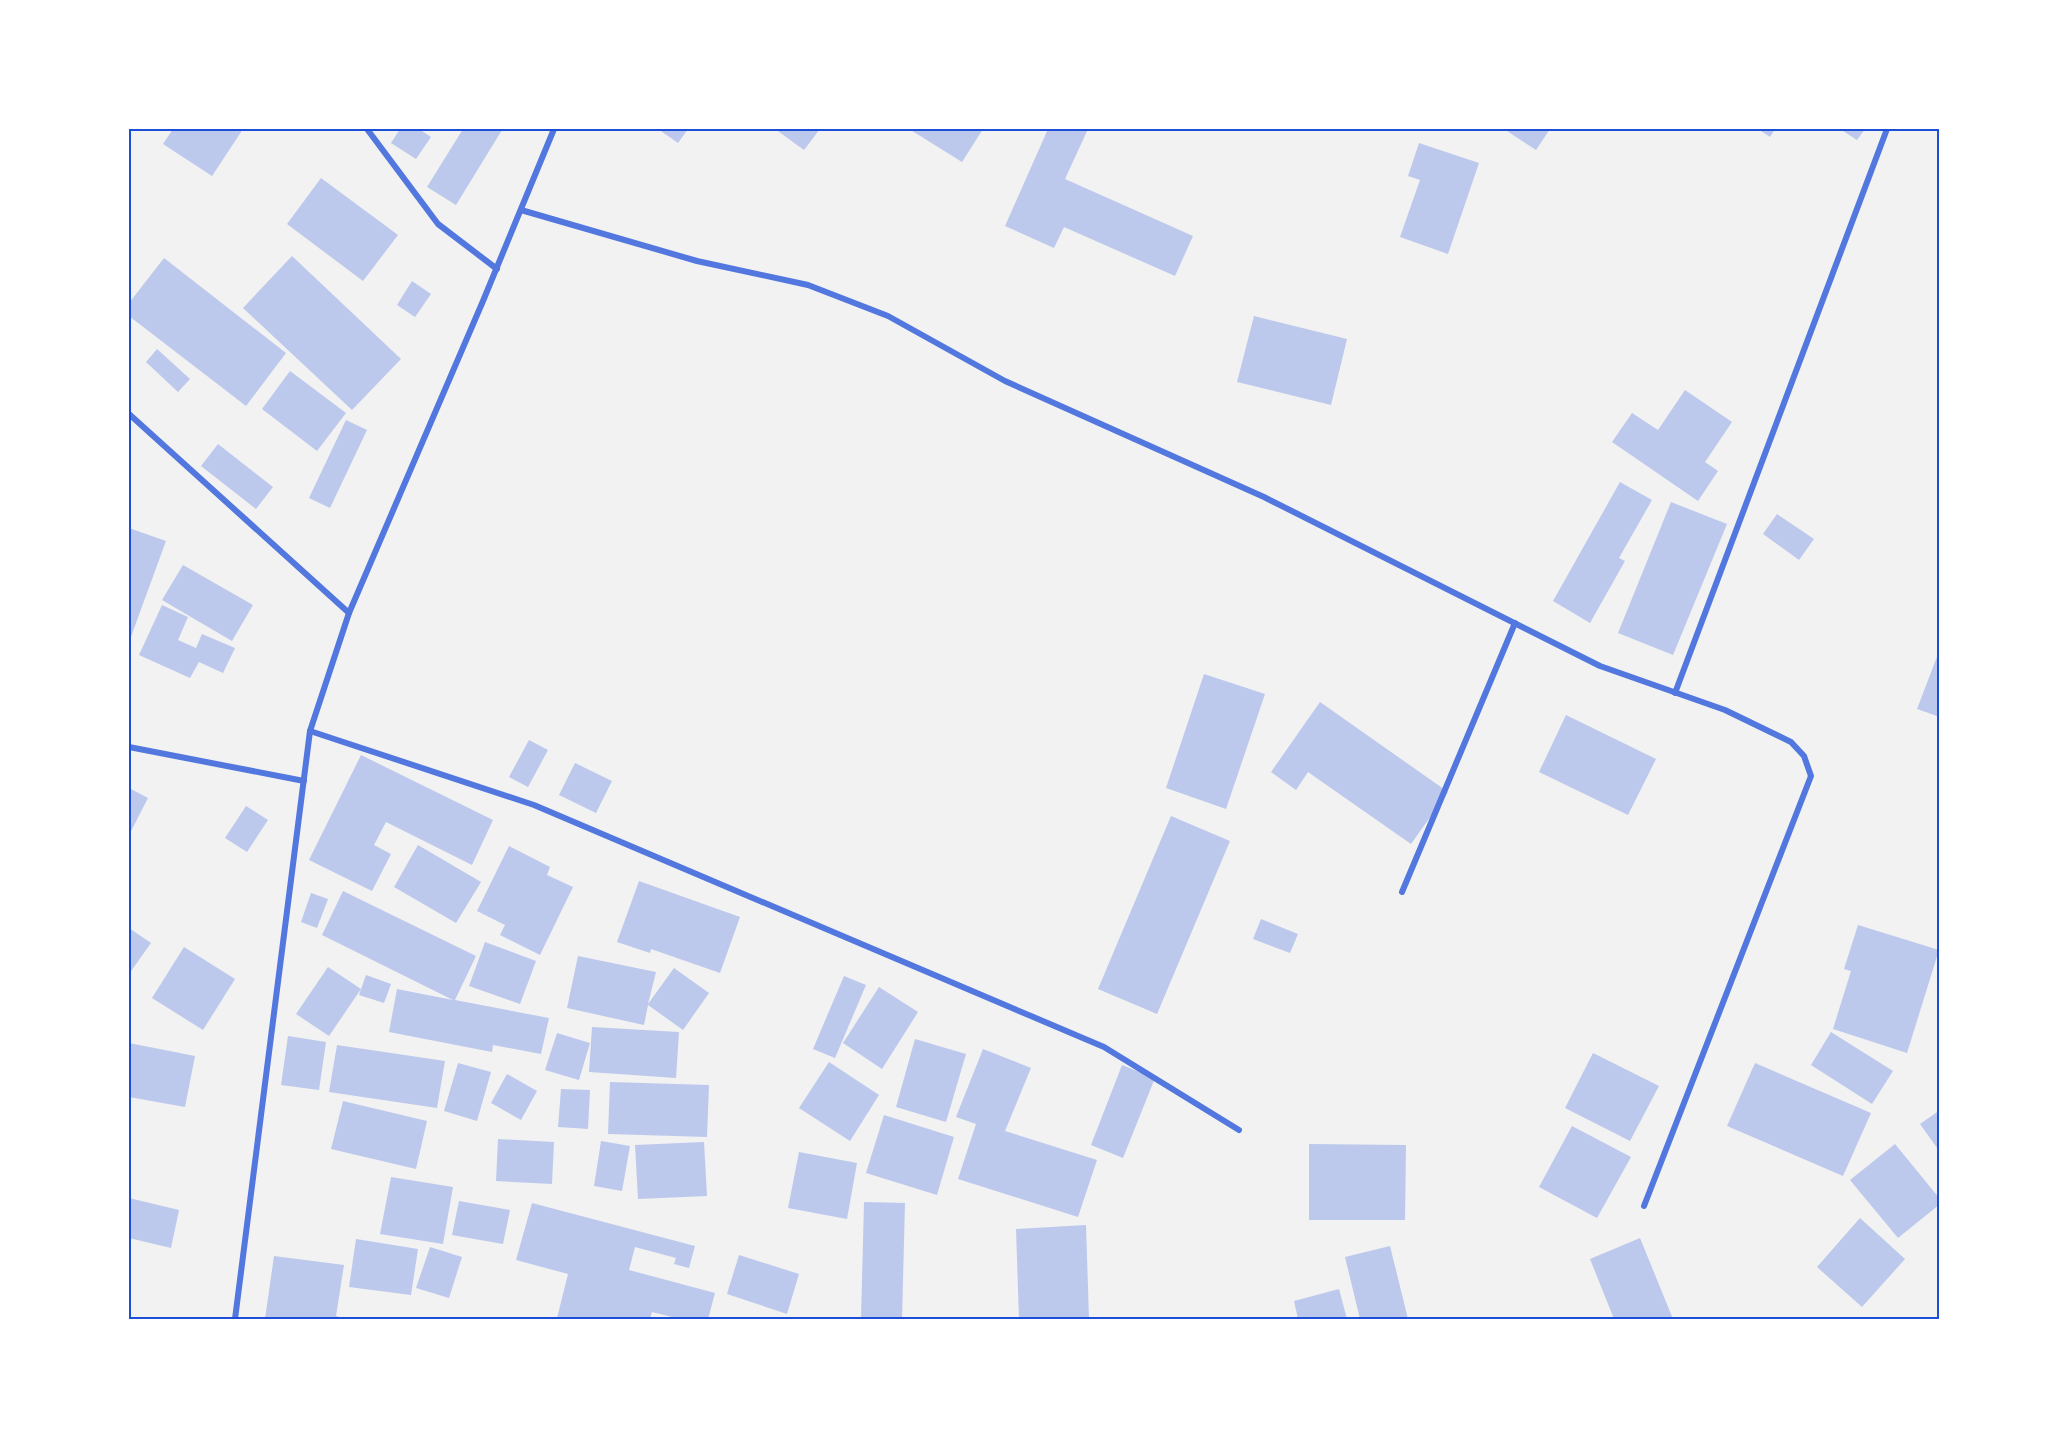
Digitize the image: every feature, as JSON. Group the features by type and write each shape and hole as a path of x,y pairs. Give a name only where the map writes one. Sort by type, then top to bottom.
{"street":[{"path":"367,129 438,224 497,269"},
{"path":"235,1319 310,731 349,613 497,269 554,129"},
{"path":"1675,693 1887,129"},
{"path":"521,210 697,261 808,285 888,316 1005,381 1264,497 1600,666 1725,710 1791,742 1804,756 1811,776 1644,1206"},
{"path":"129,414 349,613"},
{"path":"1402,892 1515,623"},
{"path":"310,731 534,805 1104,1047 1239,1130"},
{"path":"129,747 304,782"}],"building":[{"path":"173,129 243,129 212,176 163,144"},
{"path":"400,129 419,129 431,137 416,159 391,143"},
{"path":"463,129 502,130 456,205 427,187"},
{"path":"658,129 688,129 678,143"},
{"path":"775,129 820,129 804,150"},
{"path":"909,129 983,129 962,162"},
{"path":"1048,129 1088,129 1065,179 1193,236 1175,276 1064,227 1054,248 1005,226"},
{"path":"1504,129 1550,129 1536,150"},
{"path":"1758,129 1775,129 1770,137"},
{"path":"1840,129 1865,129 1857,140"},
{"path":"1419,143 1479,163 1448,254 1400,237 1420,180 1408,176"},
{"path":"321,178 398,235 363,281 287,224"},
{"path":"292,256 401,359 352,410 243,308"},
{"path":"164,258 286,353 246,406 129,316 129,303"},
{"path":"412,281 431,294 415,317 397,305"},
{"path":"1254,316 1347,339 1331,405 1237,382"},
{"path":"157,349 190,379 178,392 146,362"},
{"path":"290,371 346,413 317,451 262,409"},
{"path":"1685,390 1732,422 1705,462 1718,471 1698,501 1612,442 1632,413 1658,430"},
{"path":"346,420 367,430 330,508 309,498"},
{"path":"218,444 273,487 256,509 201,466"},
{"path":"1620,482 1652,500 1619,558 1625,561 1590,623 1553,601"},
{"path":"1671,502 1727,524 1673,655 1618,633"},
{"path":"1777,514 1814,539 1799,560 1763,534"},
{"path":"129,528 166,541 129,642"},
{"path":"183,565 253,605 232,641 162,600"},
{"path":"162,605 188,617 178,640 196,648 202,634 235,648 223,673 199,662 190,678 139,655"},
{"path":"1938,654 1940,655 1940,717 1917,709"},
{"path":"1204,674 1265,694 1226,809 1166,788"},
{"path":"1320,702 1448,792 1411,844 1308,772 1296,790 1271,772"},
{"path":"1566,715 1656,759 1628,815 1539,772"},
{"path":"529,740 548,750 528,787 509,777"},
{"path":"361,755 493,820 472,865 386,822 374,845 391,854 372,891 309,860"},
{"path":"575,763 612,781 596,813 559,795"},
{"path":"129,788 148,798 129,835"},
{"path":"246,806 268,820 247,852 225,838"},
{"path":"1171,816 1230,841 1157,1014 1098,989"},
{"path":"418,845 481,882 456,923 394,887"},
{"path":"509,846 550,867 547,875 573,887 540,955 500,935 505,925 477,911"},
{"path":"639,881 740,917 720,973 651,949 650,953 617,942"},
{"path":"343,891 476,956 455,1000 549,1018 541,1054 493,1045 492,1052 389,1032 397,989 453,1000 322,935"},
{"path":"311,893 328,899 317,928 301,922"},
{"path":"1261,919 1298,934 1290,953 1253,939"},
{"path":"1858,925 1939,950 1907,1053 1833,1029 1851,971 1844,969"},
{"path":"129,928 151,943 129,974"},
{"path":"485,942 536,961 520,1004 469,986"},
{"path":"184,947 235,979 203,1030 152,998"},
{"path":"578,956 656,972 648,1004 674,968 709,993 683,1030 648,1005 644,1025 567,1008"},
{"path":"328,967 361,989 329,1036 296,1014"},
{"path":"366,975 391,984 384,1003 359,995"},
{"path":"844,976 866,985 835,1058 813,1049"},
{"path":"879,987 918,1012 882,1069 843,1043"},
{"path":"592,1027 679,1032 676,1078 589,1072"},
{"path":"1831,1032 1893,1071 1872,1104 1811,1065"},
{"path":"557,1033 590,1043 579,1080 545,1070"},
{"path":"288,1036 326,1042 319,1090 281,1085"},
{"path":"915,1039 966,1054 946,1122 896,1107"},
{"path":"129,1043 195,1056 185,1107 129,1097"},
{"path":"337,1045 445,1061 437,1108 329,1092"},
{"path":"983,1049 1031,1068 1005,1131 1097,1160 1078,1217 958,1179 976,1124 956,1117"},
{"path":"1593,1053 1659,1086 1630,1141 1565,1108"},
{"path":"829,1062 879,1095 850,1141 799,1108"},
{"path":"458,1063 491,1072 477,1121 444,1111"},
{"path":"1755,1063 1871,1113 1843,1176 1727,1126"},
{"path":"1122,1065 1155,1078 1123,1158 1091,1145"},
{"path":"507,1074 537,1091 521,1120 491,1103"},
{"path":"610,1082 709,1085 707,1137 608,1134"},
{"path":"561,1089 590,1090 588,1129 558,1127"},
{"path":"343,1101 427,1121 416,1169 331,1149"},
{"path":"1940,1110 1940,1152 1920,1124"},
{"path":"884,1115 954,1137 937,1195 866,1173"},
{"path":"1572,1126 1631,1157 1597,1218 1539,1187"},
{"path":"498,1139 554,1142 552,1184 496,1181"},
{"path":"601,1141 630,1146 622,1191 594,1186"},
{"path":"704,1142 707,1196 638,1199 635,1145"},
{"path":"1309,1144 1406,1145 1405,1220 1309,1220"},
{"path":"1895,1144 1940,1199 1940,1204 1898,1238 1850,1180"},
{"path":"799,1152 857,1163 847,1219 788,1208"},
{"path":"391,1177 453,1187 443,1244 380,1234"},
{"path":"129,1198 179,1210 171,1248 129,1238"},
{"path":"459,1201 510,1210 503,1244 452,1235"},
{"path":"864,1202 905,1203 902,1319 861,1319"},
{"path":"532,1203 695,1246 689,1268 674,1264 676,1258 635,1247 629,1270 715,1293 708,1319 680,1319 652,1312 650,1319 557,1318 568,1274 516,1260"},
{"path":"1860,1218 1905,1259 1862,1307 1817,1267"},
{"path":"1086,1225 1089,1319 1019,1319 1016,1229"},
{"path":"1640,1238 1673,1319 1614,1319 1590,1259"},
{"path":"356,1239 418,1249 411,1295 349,1287"},
{"path":"1390,1246 1408,1319 1360,1319 1345,1257"},
{"path":"430,1247 462,1257 449,1298 416,1288"},
{"path":"739,1255 799,1274 787,1314 727,1294"},
{"path":"274,1256 344,1265 336,1316 346,1319 265,1319"},
{"path":"1339,1289 1347,1319 1298,1319 1294,1301"}]}
